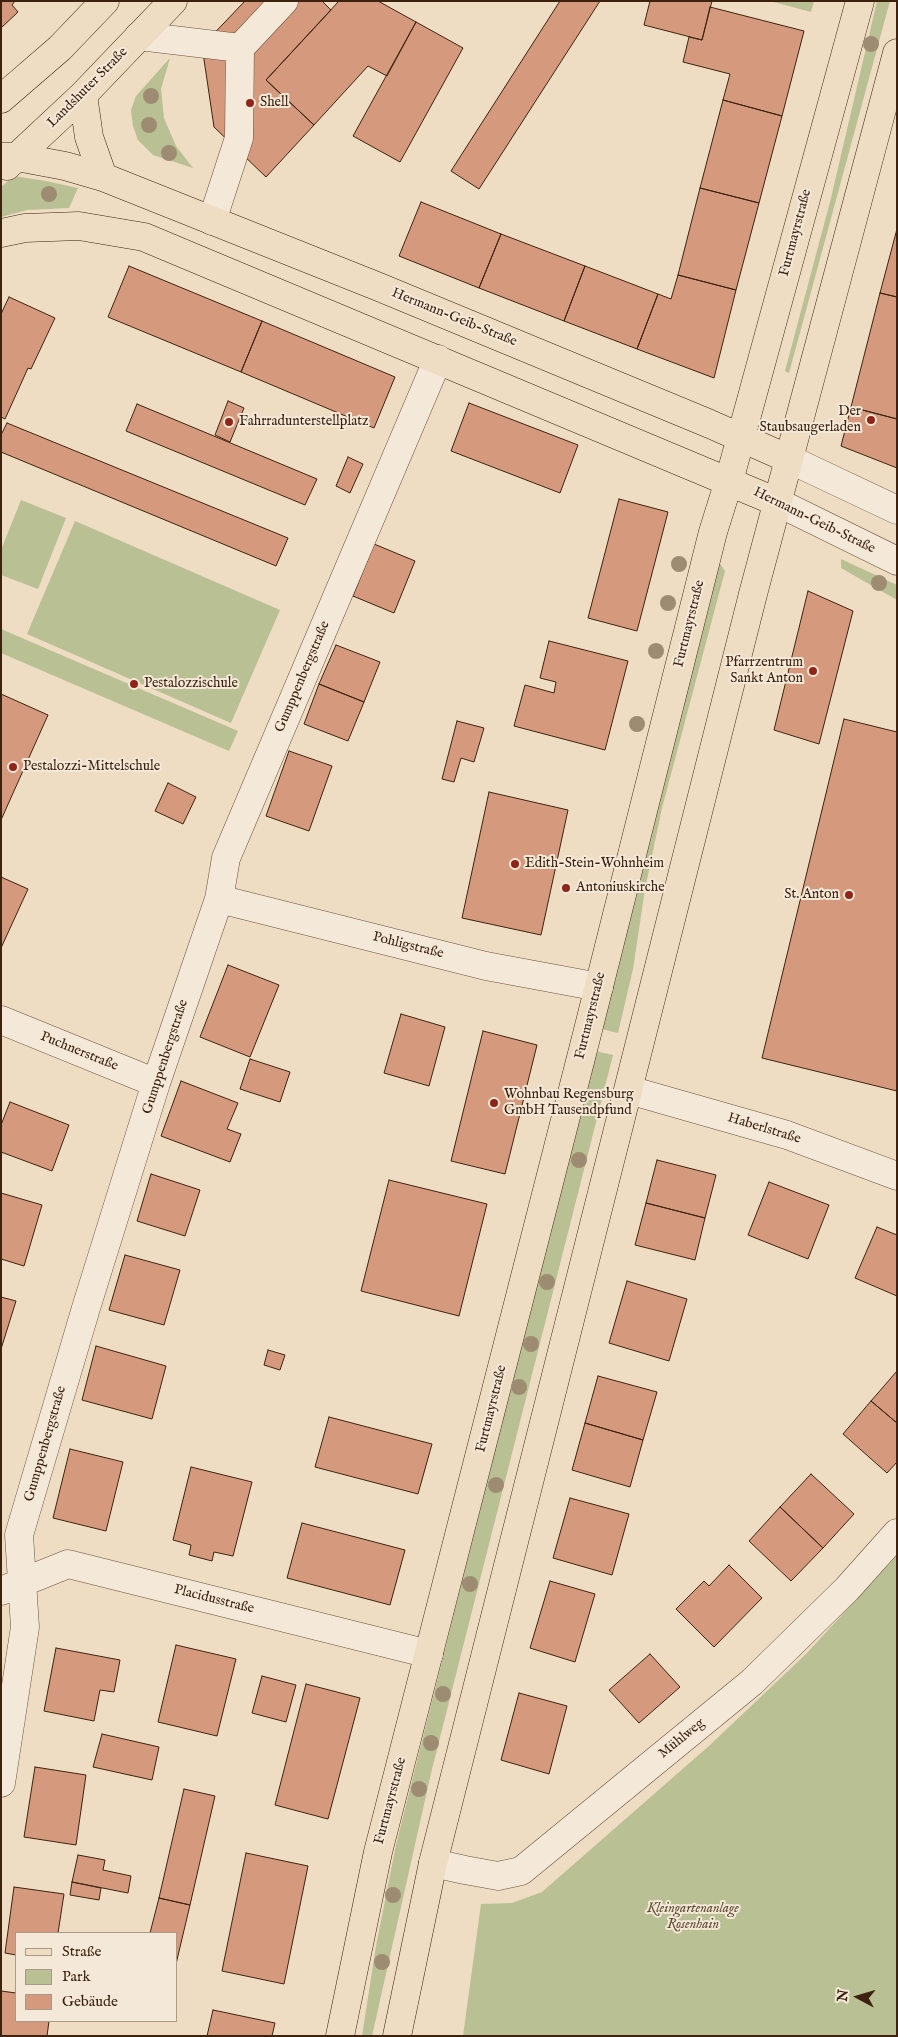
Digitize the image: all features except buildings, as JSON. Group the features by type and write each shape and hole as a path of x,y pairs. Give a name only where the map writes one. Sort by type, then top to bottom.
{"main road":[{"path":"1,99 60,48 105,1"},
{"name":"Landshuter Straße","path":"7,162 83,95 172,1"},
{"name":"Furtmayrstraße","path":"340,2036 378,1852 599,988 708,551 860,1"},
{"path":"396,2036 433,1863 777,502 897,53"},
{"path":"83,95 89,137 103,177"},
{"name":"Hermann-Geib-Straße","path":"7,162 65,166 103,177 388,291 789,459"},
{"name":"Hermann-Geib-Straße","path":"1,233 25,228 85,226 144,237 777,502"}],"street":[{"path":"212,221 239,138 240,48 284,1"},
{"path":"139,36 240,48"},
{"name":"Gumppenbergstraße","path":"1,1783 25,1627 12,1586 19,1535 86,1308 156,1083 219,899 226,858 438,360"},
{"name":"Hermann-Geib-Straße","path":"789,459 897,510"},
{"name":"Hermann-Geib-Straße","path":"777,502 897,561"},
{"name":"Pohligstraße","path":"219,899 486,966 599,988"},
{"name":"Puchnerstraße","path":"1,1020 156,1083"},
{"name":"Haberlstraße","path":"629,1090 787,1135 897,1176"},
{"name":"Mühlweg","path":"433,1863 498,1876 521,1871 752,1682 846,1589 897,1533"},
{"name":"Placidusstraße","path":"12,1586 68,1564 429,1654"}],"green space":[{"path":"770,1 814,1 811,12"},
{"path":"877,1 890,1 789,373 785,371 831,198"},
{"path":"170,58 161,89 164,118 176,146 193,168 153,155 138,140 133,126 131,110 136,96"},
{"path":"14,176 78,188 69,208 27,210 1,217 1,187"},
{"path":"21,500 66,518 38,589 1,575 1,550"},
{"path":"75,521 280,610 231,723 27,634"},
{"path":"841,559 897,585 897,600 841,568"},
{"path":"719,562 725,571 662,808 645,889 633,969 618,1033 601,1029"},
{"path":"1,629 238,731 229,751 1,653"},
{"path":"595,1051 613,1055 432,1769 372,2036 362,2036 376,1946 396,1845"},
{"name":"Kleingartenanlage Rosenhain","path":"897,1555 897,2036 463,2036 481,1904 512,1903 542,1892 710,1745 807,1653"}],"place":[{"name":"Shell","path":"250,103"},
{"name":"Der Staubsaugerladen","path":"871,420"},
{"name":"Fahrradunterstellplatz","path":"229,422"},
{"name":"Pfarrzentrum Sankt Anton","path":"813,671"},
{"name":"Pestalozzischule","path":"134,684"},
{"name":"Pestalozzi-Mittelschule","path":"13,767"},
{"name":"Edith-Stein-Wohnheim","path":"515,864"},
{"name":"Antoniuskirche","path":"566,888"},
{"name":"St. Anton","path":"849,895"},
{"name":"Wohnbau Regensburg GmbH Tausendpfund","path":"494,1103"}]}
